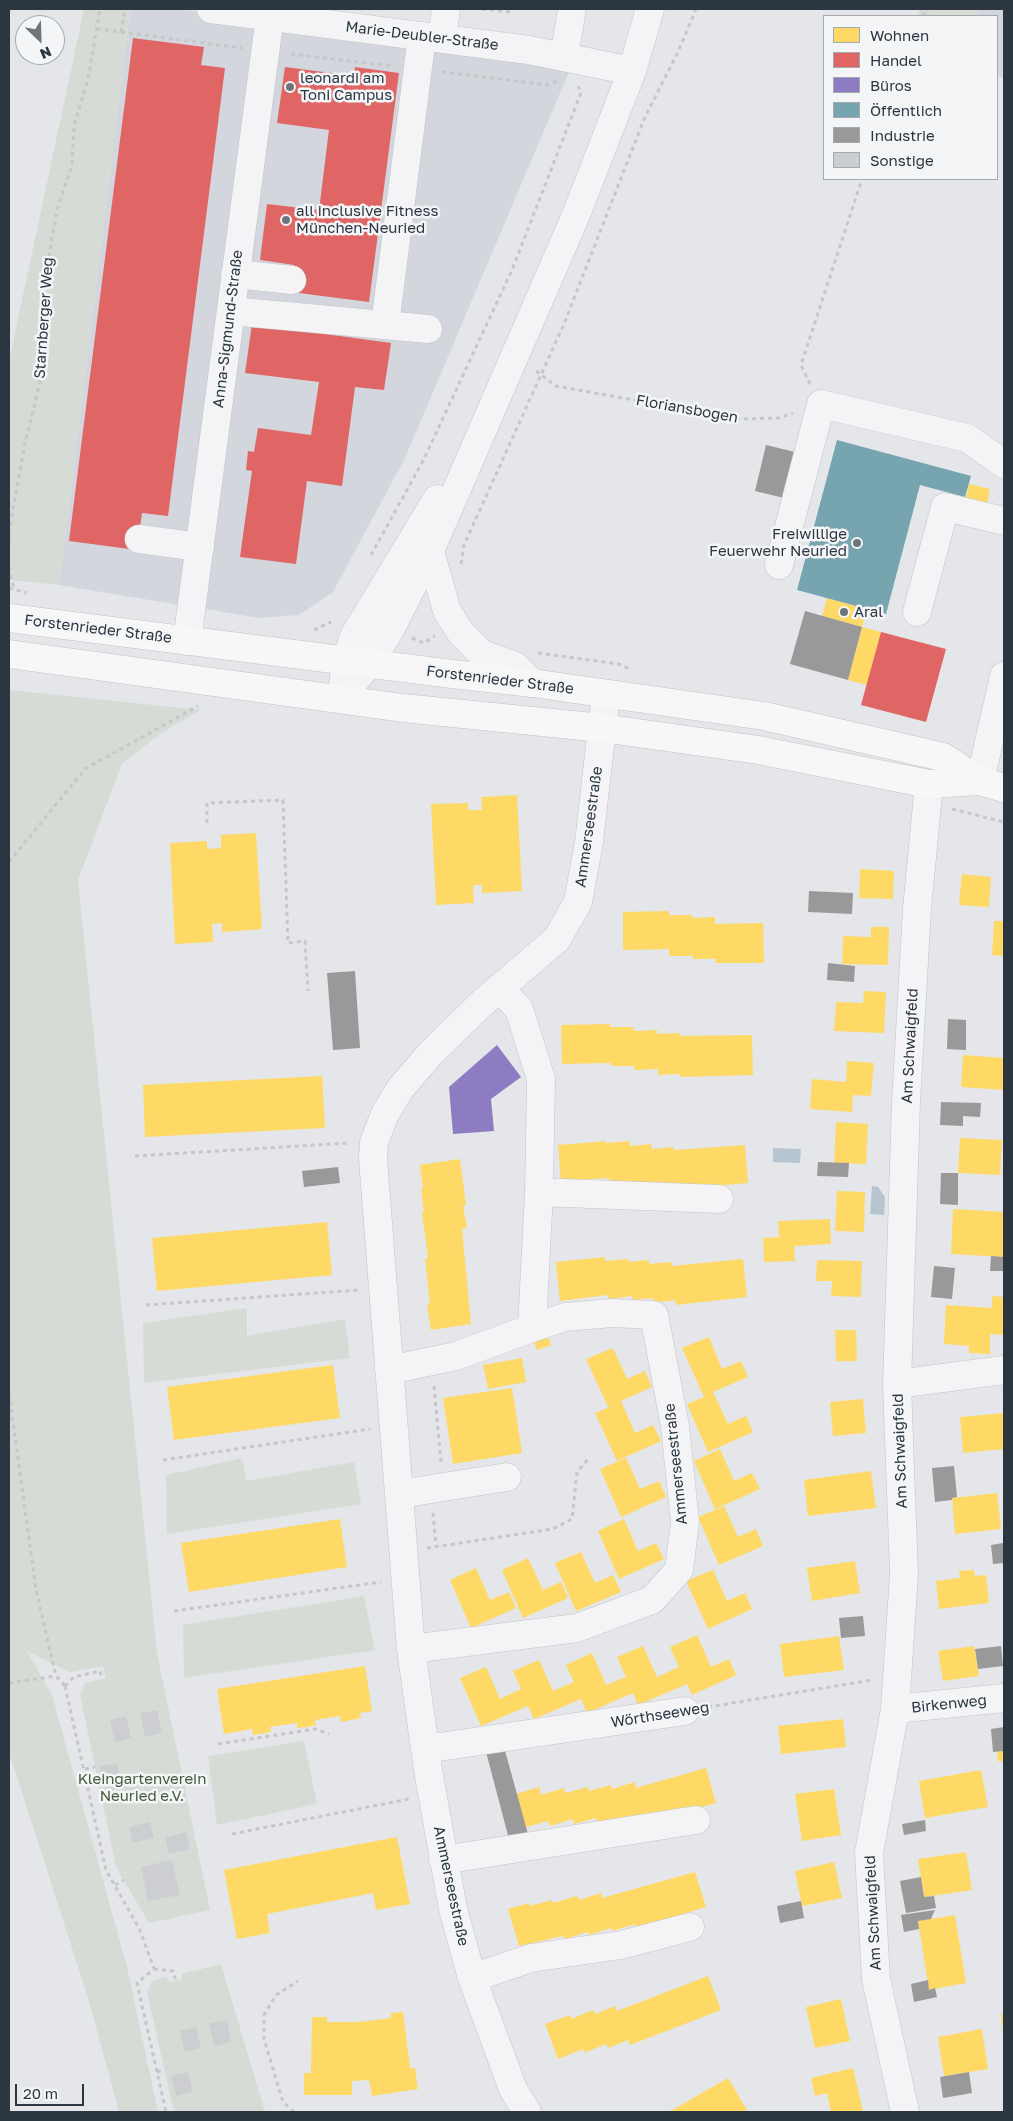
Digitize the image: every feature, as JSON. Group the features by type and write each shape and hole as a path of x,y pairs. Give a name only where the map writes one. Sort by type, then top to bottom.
{"main road":[{"name":"Forstenrieder Straße","path":"9,618 532,683 764,716 943,757 992,785"},
{"path":"9,654 402,708 602,728 758,750 930,784 992,785"}],"street":[{"name":"Marie-Deubler-Straße","path":"212,9 432,37 562,68 632,71"},
{"path":"386,326 419,69 446,9"},
{"path":"562,68 572,9"},
{"path":"340,698 357,662 391,628 430,551 576,215 632,71 650,9"},
{"name":"Anna-Sigmund-Straße","path":"188,641 270,16"},
{"path":"236,274 292,280"},
{"path":"231,310 428,329"},
{"path":"357,662 354,636 495,404"},
{"path":"779,564 821,404 966,438 1004,464"},
{"path":"917,612 945,507 1004,521"},
{"path":"139,539 200,547"},
{"path":"430,551 447,611 461,633 482,654 515,666 532,683"},
{"path":"992,785 1004,676"},
{"name":"Ammerseestraße","path":"527,2112 513,2089 472,1978 453,1909 432,1794 411,1649 373,1159 374,1142 385,1114 400,1089 430,1054 499,988 557,939 578,902 590,842 606,694"},
{"name":"Am Schwaigfeld","path":"905,2112 876,1979 869,1853 895,1709 904,1574 897,1384 909,1053 917,909 930,784"},
{"path":"499,988 519,1010 541,1079 539,1192 532,1328"},
{"path":"539,1192 719,1200"},
{"name":"Ammerseestraße","path":"389,1370 456,1356 565,1317 612,1313 654,1316 675,1426 685,1522 679,1570 652,1600 577,1628 411,1649"},
{"path":"897,1384 1004,1370"},
{"path":"400,1494 507,1477"},
{"name":"Birkenweg","path":"895,1709 1004,1698"},
{"name":"Wörthseeweg","path":"425,1749 685,1711"},
{"path":"443,1860 696,1820"},
{"path":"472,1978 531,1958 621,1945 690,1927"}],"path":[{"name":"Starnberger Weg","path":"9,541 9,531 25,443 43,371 45,278 57,210 72,165 74,126 88,79 100,9"},
{"path":"121,32 125,9"},
{"path":"482,9 512,12"},
{"path":"460,572 464,545 564,324 645,117 678,52 696,9"},
{"path":"97,29 547,85 562,68"},
{"path":"367,563 424,461 512,270 579,98"},
{"path":"821,404 801,366 862,180"},
{"name":"Floriansbogen","path":"515,357 556,386 739,419 778,418 821,404"},
{"path":"9,567 14,589"},
{"path":"9,862 85,769 200,704"},
{"path":"208,823 207,803 283,800 288,943 305,941 308,992"},
{"path":"135,1156 374,1142"},
{"path":"146,1306 383,1288"},
{"path":"432,1361 442,1471 431,1489 436,1547"},
{"path":"9,1393 36,1590 56,1676 65,1686 106,1870 140,1930 154,1969"},
{"path":"163,1460 364,1429 394,1427"},
{"path":"174,1611 405,1565 436,1547 553,1529 572,1519 577,1472 589,1458"},
{"path":"65,1686 74,1677 102,1673 102,1679"},
{"path":"9,1683 56,1676"},
{"name":"Wörthseeweg","path":"685,1711 872,1680 896,1678"},
{"path":"218,1744 315,1729 329,1734"},
{"path":"85,1769 95,1767"},
{"path":"232,1834 432,1794"},
{"path":"115,1885 124,1880"},
{"path":"166,2112 136,1983 154,1969 173,1971 176,1981"},
{"path":"294,2112 283,2102 264,2039 264,2015 276,1995 298,1980"},
{"path":"157,2072 165,2070"}],"shaded area":[{"path":"130,9 176,9 574,60 405,458 333,592 299,615 259,618 59,585"},
{"path":"980,9 1004,9 1004,78 998,76 998,15 977,15"},
{"path":"773,1148 801,1149 800,1163 773,1162"},
{"path":"872,1186 878,1187 885,1197 884,1215 870,1214"}],"green space":[{"path":"84,9 130,9 59,585 9,580 9,361"},
{"path":"920,9 980,9 977,15 917,15"},
{"name":"Kleingartenverein Neuried e.V.","path":"9,690 201,710 161,733 122,764 78,880 157,1653 210,1910 149,1923 116,1867 80,1695 85,1683 106,1678 103,1666 70,1672 27,1651 52,1695 127,1967 158,2112 119,2112 89,2001 9,1752"},
{"path":"247,1308 247,1336 345,1319 350,1358 144,1383 143,1323"},
{"path":"242,1458 246,1481 354,1462 361,1504 167,1534 166,1475"},
{"path":"364,1596 375,1650 184,1678 183,1625"},
{"path":"304,1741 317,1804 217,1825 208,1756"},
{"path":"221,1964 265,2112 174,2112 147,1992 152,1981 166,1977 170,1982 181,1980 182,1974"}],"building: Wohnen":[{"path":"969,484 990,489 986,507 965,503"},
{"name":"Aral","path":"827,598 867,609 862,627 822,616"},
{"path":"862,627 881,632 867,685 848,680"},
{"path":"517,795 522,891 482,893 482,885 473,885 474,903 436,905 431,804 468,803 468,810 482,810 481,797"},
{"path":"256,833 262,929 222,932 222,923 212,924 213,942 175,944 170,843 207,841 207,849 221,848 221,835"},
{"path":"860,869 894,871 893,899 859,898"},
{"path":"962,874 991,877 989,907 959,905"},
{"path":"669,911 669,915 692,915 693,918 715,917 715,924 763,923 764,963 715,963 716,959 693,959 693,956 669,956 669,949 623,950 623,912"},
{"path":"994,921 1004,921 1004,956 992,955"},
{"path":"871,927 889,927 888,965 842,964 843,936 871,937"},
{"path":"864,991 886,992 884,1033 834,1031 836,1002 863,1003"},
{"path":"610,1024 610,1027 633,1027 634,1031 657,1030 657,1034 680,1033 680,1036 752,1035 753,1075 681,1077 680,1074 658,1075 658,1069 634,1070 634,1066 611,1066 611,1063 562,1064 561,1025"},
{"path":"963,1055 1004,1058 1004,1090 961,1087"},
{"path":"847,1061 874,1063 871,1096 853,1095 852,1112 810,1109 812,1079 846,1082"},
{"path":"322,1076 325,1128 145,1137 143,1085"},
{"path":"836,1122 868,1124 866,1164 834,1163"},
{"path":"960,1138 1002,1140 1000,1175 958,1173"},
{"path":"606,1141 606,1143 629,1141 630,1146 651,1144 652,1149 673,1147 674,1150 745,1145 748,1183 677,1189 633,1185 632,1181 609,1183 609,1178 561,1181 558,1145"},
{"path":"460,1159 466,1205 463,1206 467,1228 462,1229 471,1324 431,1330 427,1305 430,1304 425,1258 428,1258 422,1212 424,1212 420,1165"},
{"path":"837,1191 865,1192 864,1232 835,1231"},
{"path":"953,1209 1004,1212 1004,1257 951,1254"},
{"path":"830,1219 831,1244 794,1246 795,1261 764,1262 763,1238 779,1237 778,1221"},
{"path":"327,1222 332,1275 157,1291 152,1238"},
{"path":"605,1257 605,1261 628,1259 629,1262 649,1260 649,1264 671,1262 672,1266 743,1259 747,1297 676,1305 675,1300 654,1303 653,1298 633,1300 632,1296 609,1299 608,1295 560,1301 556,1262"},
{"path":"817,1260 862,1261 861,1297 831,1296 832,1281 816,1281"},
{"path":"992,1296 1004,1297 1004,1335 990,1334 990,1354 969,1353 969,1346 944,1344 946,1305 992,1308"},
{"path":"835,1330 856,1330 857,1361 836,1361"},
{"path":"547,1334 551,1345 537,1350 533,1339"},
{"path":"709,1337 722,1369 741,1361 748,1377 713,1392 728,1424 746,1416 753,1432 708,1452 687,1404 704,1397 682,1348"},
{"path":"613,1348 627,1379 645,1371 652,1387 621,1401 635,1433 653,1425 661,1441 617,1461 595,1413 615,1405 608,1407 586,1359"},
{"path":"522,1358 526,1382 488,1389 483,1365"},
{"path":"333,1365 340,1418 174,1440 167,1387"},
{"path":"512,1388 522,1453 453,1464 443,1398"},
{"path":"863,1399 866,1433 833,1436 830,1402"},
{"path":"1004,1413 1004,1449 963,1453 960,1417"},
{"path":"720,1449 734,1481 752,1473 760,1489 715,1509 694,1461"},
{"path":"626,1458 640,1489 659,1481 666,1497 621,1517 600,1469"},
{"path":"871,1471 876,1508 808,1516 804,1480"},
{"path":"997,1493 1001,1529 955,1534 952,1498"},
{"path":"724,1506 738,1537 756,1529 763,1546 719,1565 698,1517"},
{"path":"340,1519 347,1567 189,1592 181,1543"},
{"path":"624,1519 638,1551 656,1543 664,1559 619,1579 598,1531"},
{"path":"581,1552 595,1583 613,1575 621,1592 576,1611 555,1563"},
{"path":"528,1558 543,1590 561,1582 568,1598 523,1618 502,1570"},
{"path":"855,1561 860,1593 812,1601 807,1568"},
{"path":"476,1568 490,1600 509,1592 516,1608 471,1628 450,1580"},
{"path":"713,1570 727,1601 745,1593 752,1609 708,1629 686,1581"},
{"path":"974,1570 975,1576 986,1575 989,1603 939,1609 936,1581 960,1578 959,1571"},
{"path":"697,1635 711,1667 729,1659 736,1675 692,1695 687,1684 638,1705 633,1693 587,1713 581,1699 534,1719 528,1706 481,1726 460,1678 486,1667 500,1699 521,1689 513,1671 539,1660 553,1691 574,1682 566,1665 592,1653 606,1685 626,1677 617,1657 643,1646 657,1677 679,1667 670,1647"},
{"path":"839,1636 844,1670 784,1677 780,1644"},
{"path":"974,1646 979,1676 943,1681 938,1651"},
{"path":"365,1666 372,1711 360,1713 361,1718 341,1722 340,1716 315,1720 316,1725 307,1727 297,1728 297,1723 270,1727 271,1732 253,1735 252,1729 224,1734 217,1689"},
{"path":"843,1719 846,1747 781,1754 778,1726"},
{"path":"997,1751 1004,1751 1004,1761 998,1761"},
{"path":"706,1768 716,1803 646,1822 621,1823 620,1818 598,1824 596,1818 574,1824 573,1819 550,1826 548,1821 526,1827 516,1794 539,1787 541,1795 564,1788 565,1793 588,1787 589,1791 611,1785 612,1789 635,1782 636,1788"},
{"path":"981,1770 988,1807 925,1818 919,1781"},
{"path":"834,1789 841,1835 802,1841 795,1794"},
{"path":"397,1837 410,1904 376,1910 373,1893 267,1914 270,1933 237,1939 224,1870"},
{"path":"966,1852 972,1890 924,1897 918,1859"},
{"path":"834,1862 842,1898 802,1906 795,1871"},
{"path":"695,1872 706,1907 636,1928 635,1924 612,1931 611,1928 589,1935 588,1932 564,1939 563,1936 519,1946 508,1909 529,1903 530,1906 552,1900 553,1903 577,1896 579,1900 601,1893 602,1898"},
{"path":"955,1915 966,1983 929,1990 918,1921"},
{"path":"708,1976 721,2010 630,2045 628,2040 608,2048 606,2044 584,2053 583,2049 558,2059 545,2024 570,2015 571,2019 593,2010 595,2014 615,2006 617,2011"},
{"path":"841,1999 850,2041 815,2048 806,2007"},
{"path":"403,2012 410,2068 415,2068 418,2089 372,2096 369,2080 352,2081 352,2095 304,2095 304,2073 311,2073 312,2017 327,2017 327,2022 359,2022 391,2018 391,2013"},
{"path":"1001,2014 1004,2014 1004,2031 1003,2031"},
{"path":"982,2029 988,2069 944,2076 938,2037"},
{"path":"853,2068 863,2112 831,2112 827,2093 815,2096 811,2078"},
{"path":"728,2078 747,2110 743,2112 669,2112"}],"building: Handel":[{"path":"133,38 204,47 201,65 225,68 168,516 142,513 137,550 69,541"},
{"path":"285,67 354,76 355,67 399,73 369,302 291,292 294,265 260,260 267,204 319,210 329,130 277,123"},
{"path":"252,324 391,343 384,390 355,387 342,486 307,481 296,564 240,557 252,471 246,470 248,451 254,452 258,428 311,435 319,382 245,373"},
{"path":"881,632 946,649 926,722 861,705"}],"building: Büros":[{"path":"497,1045 521,1077 491,1099 494,1131 453,1134 449,1087"}],"building: Öffentlich":[{"name":"Freiwillige Feuerwehr Neuried","path":"837,440 971,476 965,497 920,485 886,614 797,590"}],"building: Industrie":[{"path":"766,445 795,452 784,498 755,491"},
{"path":"805,611 862,627 848,680 790,664"},
{"path":"809,891 853,893 852,914 808,912"},
{"path":"828,963 855,966 854,982 827,980"},
{"path":"355,971 360,1048 333,1050 327,973"},
{"path":"948,1019 966,1020 966,1050 947,1049"},
{"path":"941,1102 981,1103 980,1117 963,1116 963,1126 940,1125"},
{"path":"818,1162 849,1163 848,1177 817,1176"},
{"path":"338,1167 340,1183 304,1187 302,1171"},
{"path":"941,1173 958,1173 958,1205 940,1204"},
{"path":"991,1256 1004,1257 1004,1271 990,1271"},
{"path":"934,1266 955,1268 952,1299 931,1297"},
{"path":"954,1466 957,1497 952,1498 952,1500 935,1502 932,1468"},
{"path":"1003,1543 1004,1563 993,1564 991,1545"},
{"path":"863,1616 865,1636 841,1638 839,1618"},
{"path":"1001,1646 1003,1666 978,1669 975,1649"},
{"path":"1004,1727 1004,1751 993,1752 991,1729"},
{"path":"504,1747 528,1834 509,1839 486,1752"},
{"path":"925,1820 926,1831 904,1835 902,1824"},
{"path":"921,1877 924,1897 934,1896 936,1908 906,1913 900,1881"},
{"path":"801,1901 804,1918 780,1923 777,1906"},
{"path":"935,1910 931,1919 918,1921 919,1929 904,1932 901,1915"},
{"path":"928,1980 929,1990 935,1988 937,1997 914,2002 911,1984"},
{"path":"969,2072 972,2093 943,2098 940,2077"}],"building: Sonstige":[{"path":"157,1710 162,1733 145,1737 140,1713"},
{"path":"126,1716 131,1738 115,1742 110,1720"},
{"path":"117,1763 121,1783 105,1786 100,1766"},
{"path":"150,1822 154,1838 133,1843 129,1827"},
{"path":"186,1832 190,1849 169,1854 165,1838"},
{"path":"172,1860 180,1895 148,1901 141,1867"},
{"path":"227,2020 231,2042 215,2046 209,2024"},
{"path":"196,2027 201,2048 185,2052 180,2031"},
{"path":"188,2072 193,2092 176,2096 171,2076"}],"place":[{"name":"leonardi am Toni Campus","path":"290,87"},
{"name":"all inclusive Fitness München-Neuried","path":"286,220"},
{"name":"Freiwillige Feuerwehr Neuried","path":"857,543"},
{"name":"Aral","path":"844,612"}]}
